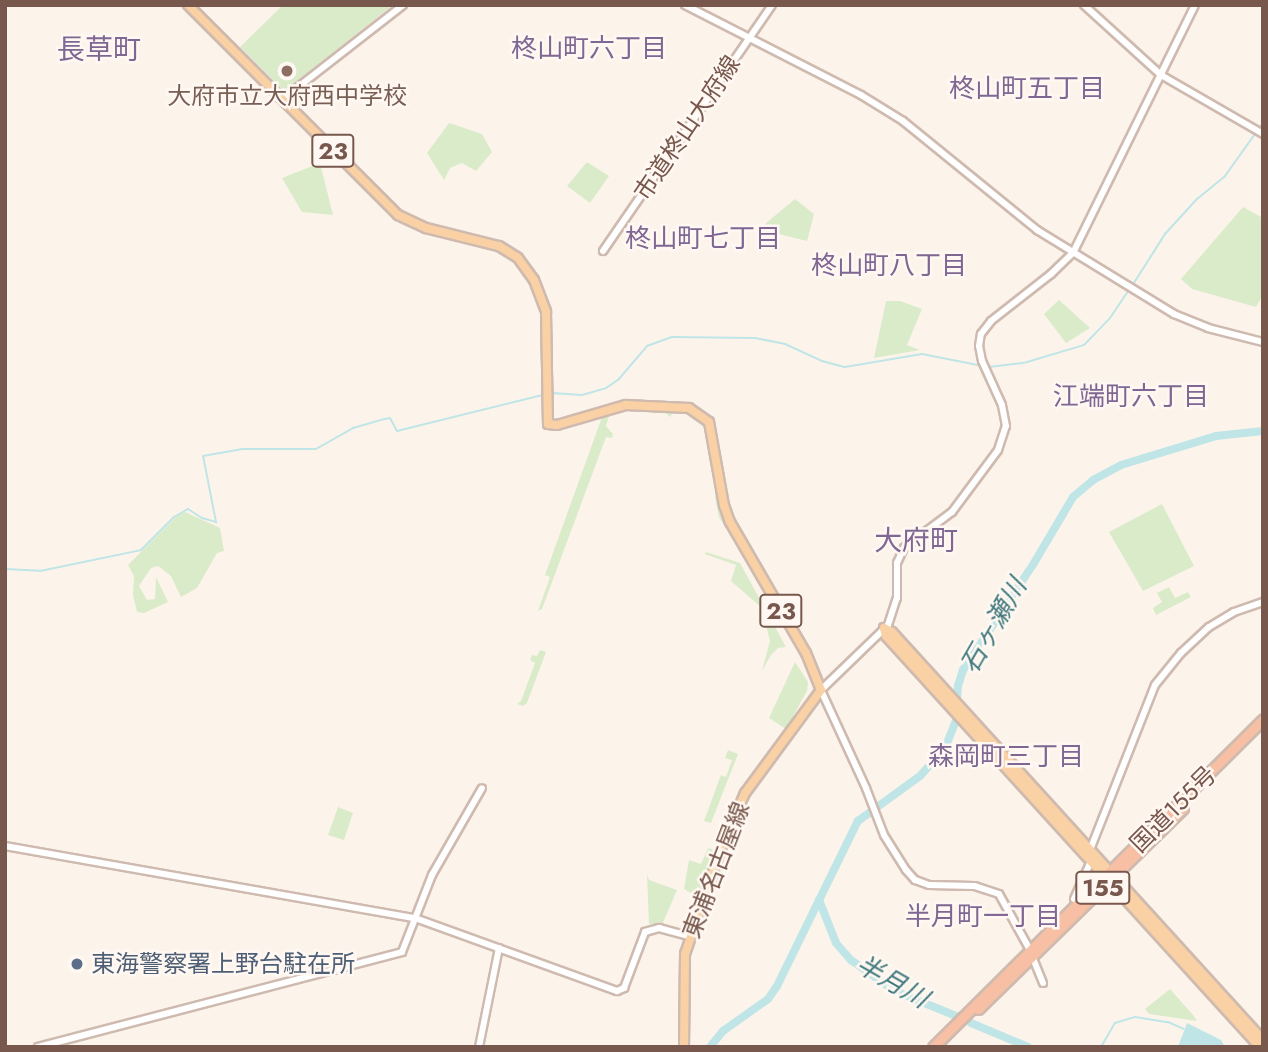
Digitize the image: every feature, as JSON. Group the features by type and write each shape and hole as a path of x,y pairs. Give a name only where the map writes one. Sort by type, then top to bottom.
{"highway":[{"name":"国道155号","path":"1110,876 1263,719"},
{"name":"国道155号","path":"933,1047 1263,727"},
{"name":"国道155号","path":"939,1047 1031,953"}],"main road":[{"name":"23","path":"188,5 398,215 426,228 499,246 518,258 534,280 544,303 546,421 551,426 626,404 689,408 709,422 724,505 730,522 765,587 806,653 821,690"},
{"path":"884,628 892,632 963,717 1091,861 1110,876 1263,1040"},
{"path":"884,628 886,636 948,704 1090,850 1260,1047"},
{"name":"東浦名古屋線","path":"684,1047 684,969 689,936 745,793 821,690"}],"street":[{"path":"284,99 402,5"},
{"path":"685,5 860,95 903,121 1038,230 1134,290 1190,321 1263,342"},
{"name":"市道柊山大府線","path":"603,251 772,5"},
{"path":"1084,5 1161,75 1259,132"},
{"path":"1043,984 1031,953 999,894 974,886 937,887 915,880 889,845 821,690 884,628 894,612 900,555 910,541 960,505 1004,438 1006,426 1002,405 979,346 985,328 1073,253 1195,5"},
{"path":"1090,850 1155,685 1181,653 1209,627 1234,612 1263,602"},
{"path":"38,1047 402,952 432,875 482,788"},
{"path":"5,846 415,918 617,991 624,988 645,932 659,928 689,936"},
{"path":"1074,899 1091,861"},
{"path":"479,1047 499,948"}],"green space":[{"name":"大府市立大府西中学校","path":"283,5 393,5 284,91 240,47"},
{"path":"449,123 482,134 492,152 476,171 462,163 450,168 444,180 427,153"},
{"path":"587,162 609,176 590,203 567,186"},
{"path":"320,163 333,215 302,212 282,178"},
{"path":"795,199 814,214 807,241 759,229"},
{"path":"1243,207 1263,218 1263,295 1256,307 1192,289 1181,279"},
{"path":"1059,300 1090,328 1066,343 1044,314"},
{"path":"886,301 900,301 922,309 907,345 920,350 874,358"},
{"path":"616,408 672,411 671,417 663,412 625,411 609,416 606,426 613,434 612,438 606,437 542,609 538,611 550,577 545,575 602,417 605,412"},
{"path":"718,482 727,519 763,588 804,654 810,675 795,642 719,517 715,497"},
{"path":"1162,504 1194,566 1143,591 1109,532"},
{"path":"185,512 220,528 224,551 217,553 197,588 181,597 171,576 158,566 151,568 139,586 147,600 155,599 156,577 168,602 144,613 137,612 133,595 134,576 128,565 178,515"},
{"path":"706,552 740,563 786,647 778,648 771,655 762,671 770,641 762,608 731,581 736,565 705,554"},
{"path":"1169,587 1175,598 1188,592 1191,597 1156,615 1153,608 1162,602 1157,593"},
{"path":"540,650 546,652 527,703 523,706 517,704 521,701 535,663 530,660 532,655 537,656"},
{"path":"795,662 808,682 807,691 786,729 769,718"},
{"path":"728,750 738,754 711,823 704,821 721,775 726,777 732,760 725,758"},
{"path":"338,807 353,813 344,840 328,835"},
{"path":"708,848 717,851 700,898 684,889 689,860 701,864"},
{"path":"647,874 649,880 677,890 662,925 649,924"},
{"path":"1170,989 1197,1021 1149,1014 1145,1009"}],"water":[{"path":"1187,1023 1221,1040 1225,1047 1178,1047"}],"waterway":[{"path":"1258,129 1263,123"},
{"path":"1132,286 1165,234 1197,199 1225,176 1255,134"},
{"path":"989,367 1027,362 1084,345 1110,318 1129,290"},
{"path":"552,393 582,395 606,388 618,380 647,346 672,337 755,338 785,344 822,361 845,367 922,354 983,366"},
{"path":"5,569 40,571 141,550 174,517 188,509 202,518 216,522 203,456 242,449 316,449 353,428 385,419 390,418 397,431 543,395"},
{"name":"石ヶ瀬川","path":"710,1047 723,1031 768,999 777,986 858,821 920,776 945,748 956,721 958,686 963,670 1034,563 1073,497 1093,480 1121,465 1216,436 1263,431"},
{"name":"半月川","path":"819,900 836,943 851,960 895,991 956,1016"},
{"path":"1101,1047 1115,1023 1135,1017 1168,1022 1184,1029"},
{"name":"半月川","path":"971,1023 1028,1047"}],"place":[{"name":"大府市立大府西中学校","path":"287,71"},
{"name":"東海警察署上野台駐在所","path":"77,964"}],"district":[{"name":"柊山町六丁目","path":"589,49"},
{"name":"長草町","path":"99,50"},
{"name":"柊山町五丁目","path":"1027,89"},
{"name":"柊山町七丁目","path":"703,239"},
{"name":"柊山町八丁目","path":"889,266"},
{"name":"江端町六丁目","path":"1131,397"},
{"name":"大府町","path":"916,541"},
{"name":"森岡町三丁目","path":"1006,757"},
{"name":"半月町一丁目","path":"983,917"}]}
